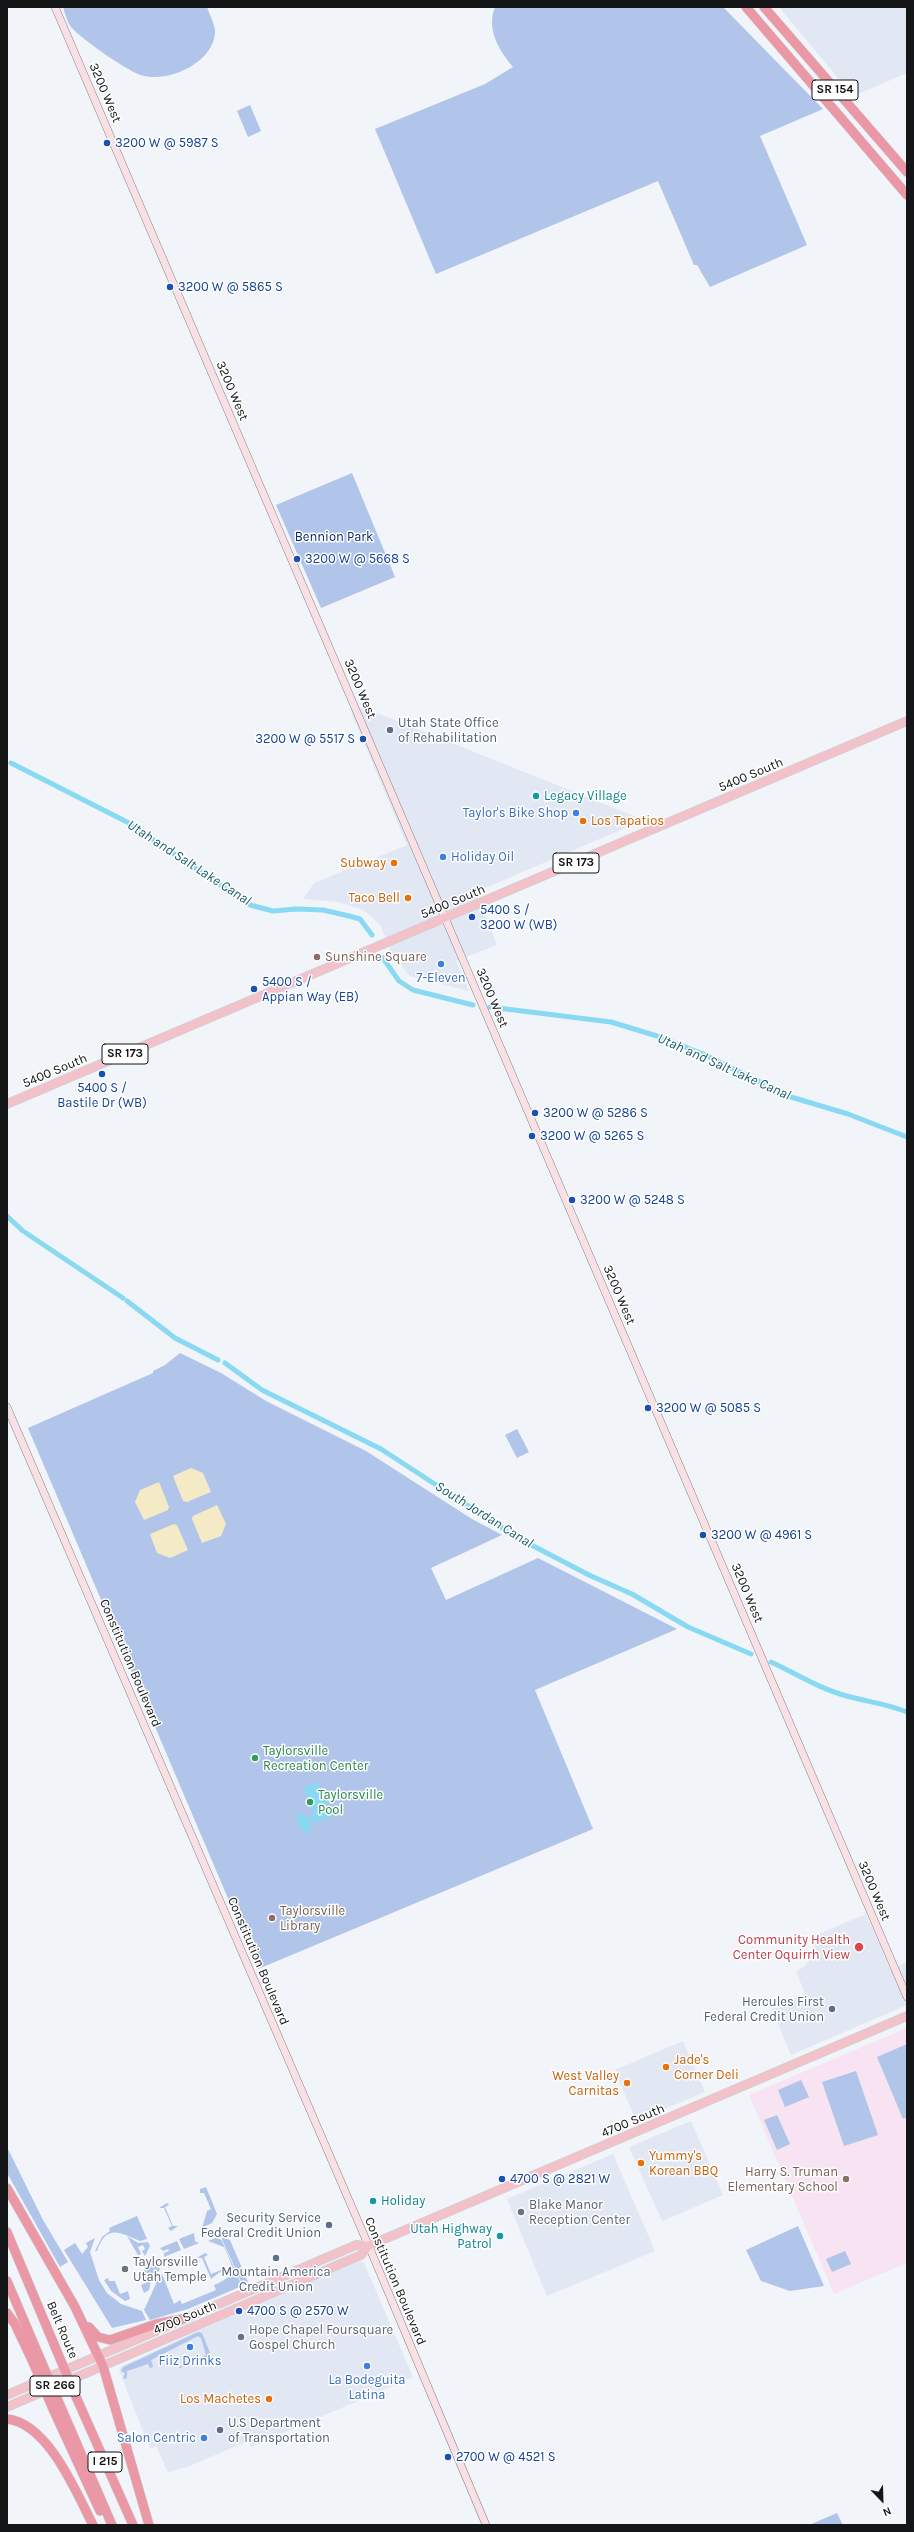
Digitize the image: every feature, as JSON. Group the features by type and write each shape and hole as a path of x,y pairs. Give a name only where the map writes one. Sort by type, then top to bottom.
{"highway":[{"name":"SR 154","path":"746,7 907,196"},
{"name":"SR 154","path":"764,7 907,170"},
{"path":"7,2188 75,2307 103,2366 148,2525"},
{"name":"Belt Route","path":"7,2232 132,2525"},
{"name":"I 215","path":"7,2281 36,2358 57,2407 112,2525"},
{"path":"75,2307 93,2333 107,2340 187,2318"},
{"path":"7,2313 36,2358"},
{"path":"57,2407 94,2500 108,2525"},
{"path":"7,2419 28,2426 42,2437 93,2525"}],"main road":[{"name":"5400 South","path":"7,1104 907,721"},
{"name":"4700 South","path":"7,2395 356,2245 368,2246 907,2016"},
{"name":"4700 South","path":"7,2407 361,2256 368,2246"}],"street":[{"name":"3200 West","path":"55,7 444,919 907,1997"},
{"name":"Constitution Boulevard","path":"7,1407 368,2246 486,2525"}],"shaded area":[{"path":"779,7 907,7 907,73 853,96"},
{"path":"362,707 644,820 476,892 497,945 456,961 469,991 410,976 392,954 381,926 370,915 361,909 338,902 303,899 314,883 407,845 351,712"},
{"path":"318,1782 331,1811 333,1810 335,1815 318,1822 314,1817 316,1823 312,1824 311,1818 308,1819 311,1826 309,1835 300,1828 297,1821 299,1812 307,1817 314,1814 303,1788"},
{"path":"866,1914 890,1969 907,1962 907,2005 791,2055 772,2009 805,1994 796,1971 805,1966 813,1955 816,1935"},
{"name":"Harry S. Truman Elementary School","path":"907,2028 907,2263 834,2294 749,2095"},
{"path":"683,2041 705,2092 636,2121 615,2070"},
{"path":"691,2121 723,2195 662,2221 629,2147"},
{"path":"613,2154 655,2251 547,2296 507,2199"},
{"path":"360,2261 364,2263 413,2377 251,2447 248,2441 187,2467 168,2472 156,2446 150,2449 119,2370 122,2366 193,2333"}],"green space":[{"path":"63,7 207,7 215,33 207,53 189,68 166,76 144,76 118,63 76,32 68,23"},
{"path":"495,7 723,7 823,109 760,136 807,245 710,287 697,265 694,265 658,181 436,274 375,129 485,84 513,67 503,54 495,39 492,24"},
{"path":"250,105 261,131 248,137 237,111"},
{"name":"Bennion Park","path":"352,473 395,577 321,608 276,505"},
{"path":"180,1353 221,1373 266,1401 366,1451 472,1519 502,1535 431,1568 446,1600 538,1558 677,1629 535,1690 593,1829 258,1969 28,1428 153,1373 153,1371 165,1365"},
{"path":"517,1429 529,1452 517,1458 505,1435"},
{"path":"907,2044 907,2117 903,2119 877,2057"},
{"path":"856,2071 878,2135 844,2146 822,2082"},
{"path":"801,2080 809,2097 785,2107 778,2090"},
{"path":"777,2115 790,2144 777,2150 764,2120"},
{"path":"7,2147 43,2220 68,2262 60,2267 7,2173"},
{"path":"206,2187 217,2214 212,2223 202,2228 207,2211 211,2209 204,2193 200,2193 200,2189"},
{"path":"167,2203 169,2205 165,2207 173,2226 178,2226 171,2231 168,2228 172,2226 164,2208 159,2208"},
{"path":"137,2216 147,2239 140,2241 120,2233 110,2233 105,2236 97,2251 95,2251 102,2237 110,2231 109,2228"},
{"path":"798,2226 824,2286 790,2291 761,2281 746,2250"},
{"path":"194,2233 195,2241 199,2243 184,2249 179,2239"},
{"path":"127,2236 138,2243 148,2242 150,2246 145,2256 142,2251 145,2249 143,2245 138,2247 141,2254 138,2255"},
{"path":"218,2237 222,2241 242,2286 188,2309 150,2320 144,2310 160,2275 162,2274 174,2304 180,2300 182,2304 216,2290 214,2285 231,2274 232,2270 230,2260 224,2247 208,2241"},
{"path":"221,2237 230,2240 248,2282 243,2286"},
{"path":"95,2238 90,2252 99,2280 107,2293 121,2304 142,2311 146,2320 112,2328 64,2250 75,2243 82,2254 88,2247 86,2243"},
{"path":"177,2241 181,2250 164,2257 164,2253 169,2251 168,2249 163,2251 160,2248"},
{"path":"845,2251 851,2264 832,2272 826,2259"},
{"path":"205,2253 208,2255 204,2257 211,2274 224,2269 211,2279 202,2258 197,2258"},
{"path":"148,2262 158,2266 160,2270 152,2277 149,2290 144,2293 141,2285 148,2282 143,2272"},
{"path":"108,2278 109,2281 115,2281 120,2294 128,2291 130,2299 125,2301 111,2291 104,2280"},
{"path":"198,2332 202,2333 210,2353 208,2356 180,2368 178,2367 206,2355 201,2338 198,2336 151,2360 153,2367 150,2368 148,2364 127,2371 127,2378 123,2379 125,2373 121,2371 123,2367"},
{"path":"837,2513 843,2525 809,2525"}],"sand":[{"path":"191,1468 203,1473 211,1492 187,1502 183,1501 173,1476"},
{"path":"159,1482 169,1507 168,1510 144,1520 135,1502 140,1490"},
{"path":"217,1505 226,1524 221,1536 202,1543 192,1519 193,1516"},
{"path":"174,1524 177,1525 188,1550 170,1558 157,1553 150,1534"}],"waterway":[{"name":"Utah and Salt Lake Canal","path":"11,763 127,822 250,905 273,911 296,909 323,910 349,916 360,919 372,935"},
{"name":"Utah and Salt Lake Canal","path":"383,958 399,981 413,990 473,1005"},
{"name":"Utah and Salt Lake Canal","path":"490,1007 611,1022 657,1036 703,1054 791,1097 848,1114 907,1137"},
{"name":"South Jordan Canal","path":"7,1216 23,1231"},
{"name":"South Jordan Canal","path":"26,1233 123,1298"},
{"name":"South Jordan Canal","path":"127,1301 175,1338 218,1360"},
{"name":"South Jordan Canal","path":"225,1363 262,1390 381,1449 516,1537 591,1576 632,1594 688,1627 751,1654"},
{"name":"South Jordan Canal","path":"771,1662 837,1693 907,1712"}],"place":[{"name":"3200 W @ 5987 S","path":"107,143"},
{"name":"3200 W @ 5865 S","path":"170,287"},
{"name":"3200 W @ 5668 S","path":"297,559"},
{"name":"Utah State Office of Rehabilitation","path":"390,730"},
{"name":"3200 W @ 5517 S","path":"363,739"},
{"name":"Legacy Village","path":"536,796"},
{"name":"Taylor's Bike Shop","path":"576,813"},
{"name":"Los Tapatios","path":"583,821"},
{"name":"Holiday Oil","path":"443,857"},
{"name":"Subway","path":"394,863"},
{"name":"Taco Bell","path":"408,898"},
{"name":"5400 S / 3200 W (WB)","path":"472,917"},
{"name":"Sunshine Square","path":"317,957"},
{"name":"7-Eleven","path":"441,964"},
{"name":"5400 S / Appian Way (EB)","path":"254,989"},
{"name":"5400 S / Bastile Dr (WB)","path":"102,1074"},
{"name":"3200 W @ 5286 S","path":"535,1113"},
{"name":"3200 W @ 5265 S","path":"532,1136"},
{"name":"3200 W @ 5248 S","path":"572,1200"},
{"name":"3200 W @ 5085 S","path":"648,1408"},
{"name":"3200 W @ 4961 S","path":"703,1535"},
{"name":"Taylorsville Recreation Center","path":"255,1758"},
{"name":"Taylorsville Pool","path":"310,1802"},
{"name":"Taylorsville Library","path":"272,1918"},
{"name":"Community Health Center Oquirrh View","path":"859,1947"},
{"name":"Hercules First Federal Credit Union","path":"832,2009"},
{"name":"Jade's Corner Deli","path":"666,2067"},
{"name":"West Valley Carnitas","path":"627,2083"},
{"name":"Yummy's Korean BBQ","path":"641,2163"},
{"name":"4700 S @ 2821 W","path":"502,2179"},
{"name":"Harry S. Truman Elementary School","path":"846,2179"},
{"name":"Holiday","path":"373,2201"},
{"name":"Blake Manor Reception Center","path":"521,2212"},
{"name":"Security Service Federal Credit Union","path":"329,2225"},
{"name":"Utah Highway Patrol","path":"500,2236"},
{"name":"Mountain America Credit Union","path":"276,2258"},
{"name":"Taylorsville Utah Temple","path":"125,2269"},
{"name":"4700 S @ 2570 W","path":"239,2311"},
{"name":"Hope Chapel Foursquare Gospel Church","path":"241,2337"},
{"name":"Fiiz Drinks","path":"190,2347"},
{"name":"La Bodeguita Latina","path":"367,2366"},
{"name":"Los Machetes","path":"269,2399"},
{"name":"U.S Department of Transportation","path":"220,2430"},
{"name":"Salon Centric","path":"204,2438"},
{"name":"2700 W @ 4521 S","path":"448,2457"}]}
